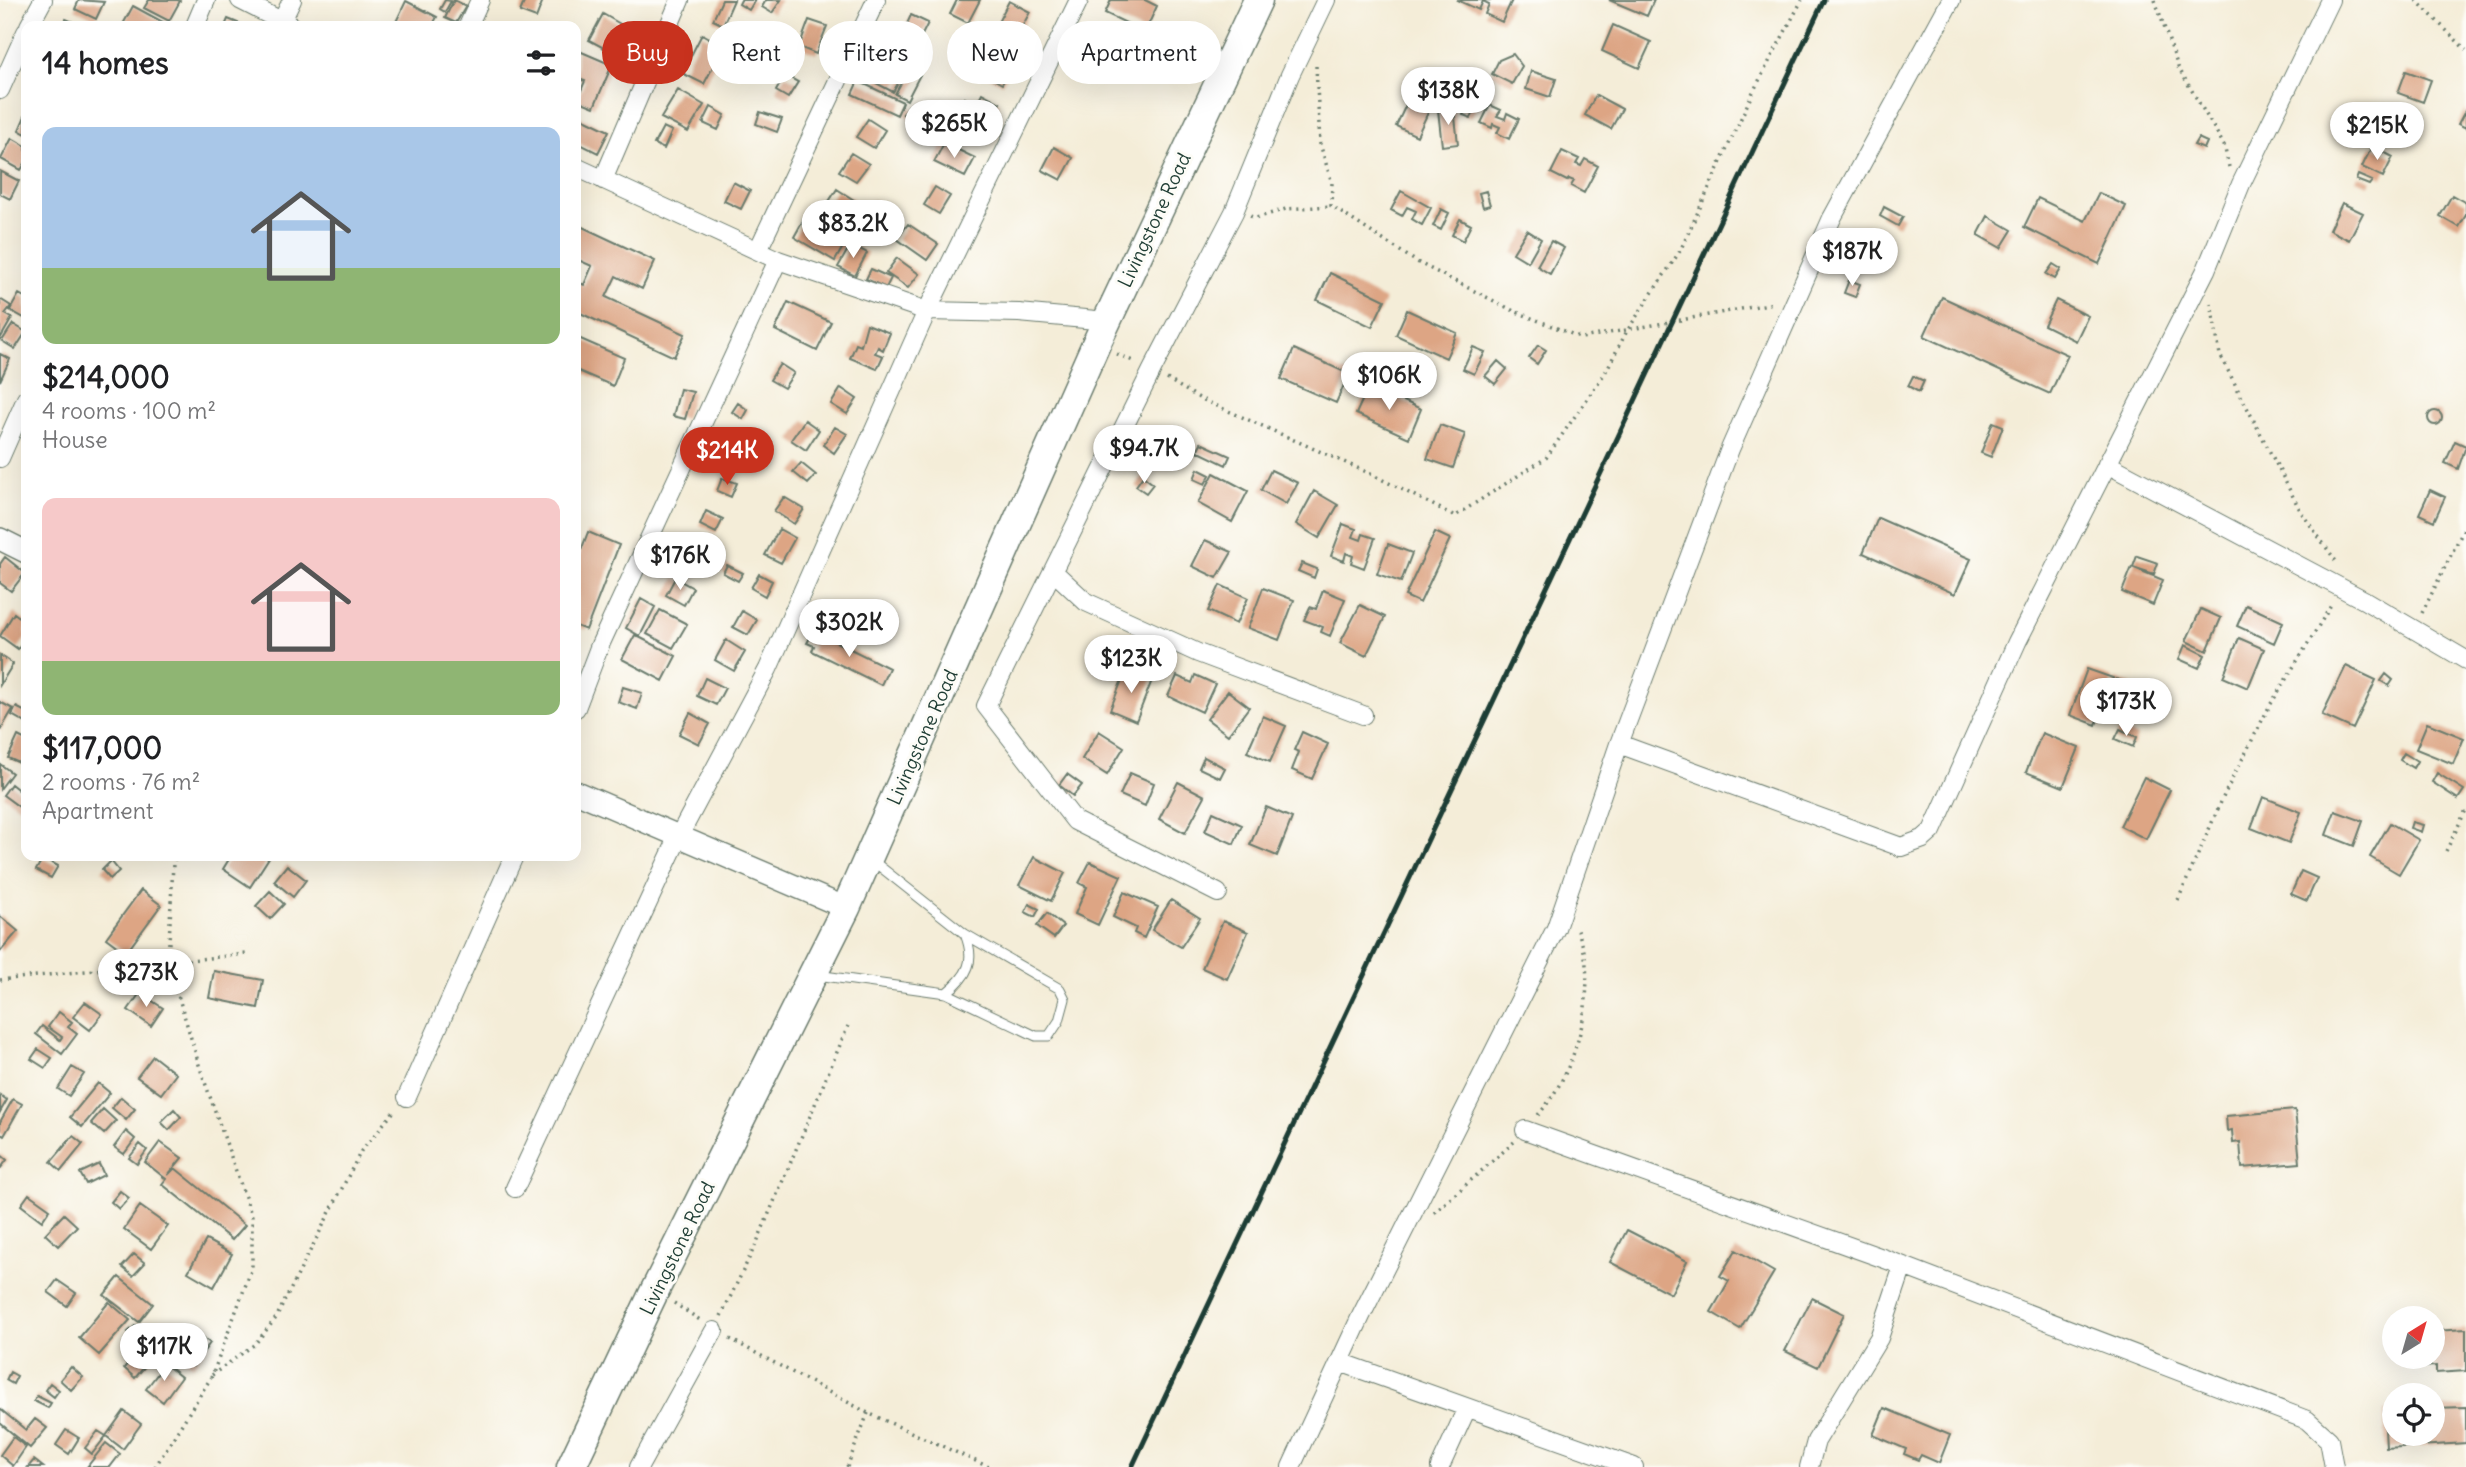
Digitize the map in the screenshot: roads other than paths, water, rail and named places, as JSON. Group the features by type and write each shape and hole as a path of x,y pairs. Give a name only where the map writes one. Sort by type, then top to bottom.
{"highway":[{"name":"Livingstone Road","path":"571,1467 655,1290 846,908 1101,332 1258,0"}],"street":[{"path":"32,21 43,0"},
{"path":"197,21 206,0"},
{"path":"240,0 281,21"},
{"path":"288,21 292,0"},
{"path":"470,21 480,0"},
{"path":"603,180 680,0"},
{"path":"758,250 876,0"},
{"path":"515,1188 679,836 768,669 927,311 1079,0"},
{"path":"1218,893 1075,821 986,706 1152,370 1234,212 1278,103 1326,0"},
{"path":"1291,1467 1400,1238 1556,928 1619,744 1730,449 1832,218 1951,0"},
{"path":"1619,744 1901,847 1923,839 1932,831 2017,642 2206,271 2241,184 2330,0"},
{"path":"0,90 21,43"},
{"path":"581,169 778,260 927,311 1019,313 1101,332"},
{"path":"581,695 600,645 778,260"},
{"path":"0,458 21,410"},
{"path":"2107,464 2342,588 2466,660"},
{"path":"0,539 21,550"},
{"path":"1054,571 1086,602 1198,653 1363,715"},
{"path":"581,794 846,908"},
{"path":"407,1097 512,861"},
{"path":"1525,1130 1903,1266 2307,1420 2329,1440 2334,1467"},
{"path":"1809,1467 1816,1441 1879,1338 1903,1266"},
{"path":"639,1467 714,1331"},
{"path":"1340,1362 1634,1467"},
{"path":"1440,1467 1467,1408"}],"lane":[{"path":"813,974 946,993 1036,1037 1049,1036 1059,1021 1065,999 1060,989 965,934 868,857"},
{"path":"946,993 965,978 971,950 965,934"}],"railway":[{"path":"1132,1467 1824,0"}]}
